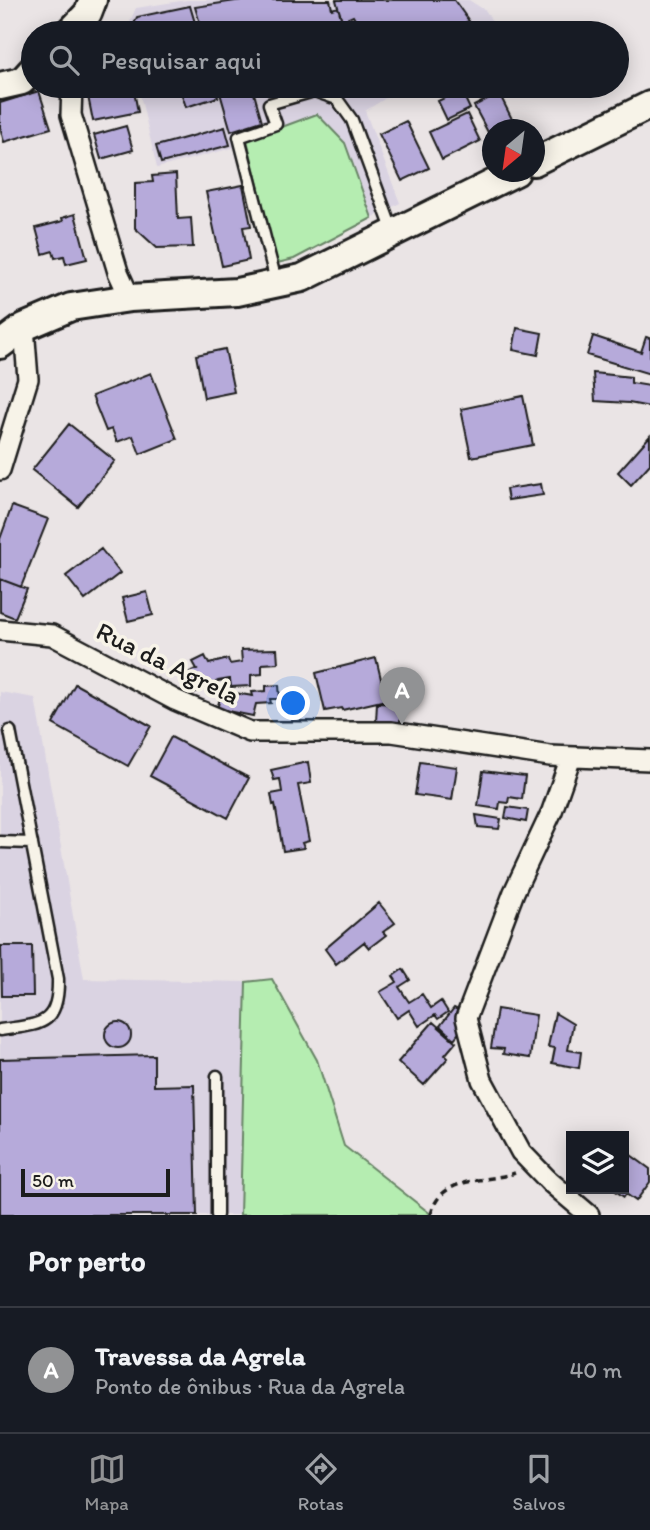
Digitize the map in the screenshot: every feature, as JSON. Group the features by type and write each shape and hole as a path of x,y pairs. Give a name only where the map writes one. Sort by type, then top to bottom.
{"main road":[{"path":"0,86 21,81"},
{"path":"545,157 650,105"},
{"path":"0,345 24,327 71,307 130,298 237,292 302,278 496,182"}],"street":[{"path":"72,98 71,115 118,272 130,298"},
{"path":"0,470 28,379 24,327"},
{"name":"Rua da Agrela","path":"0,630 52,635 175,701 250,732 392,732 550,756 650,760"},
{"path":"571,757 552,811 513,892 466,1018 482,1080 521,1152 549,1181 589,1215"}],"lane":[{"path":"277,284 239,136 276,124 269,104 290,98"},
{"path":"332,98 337,100 352,120 393,233"},
{"path":"0,1030 42,1023 58,1001 58,979 10,731"},
{"path":"0,842 32,843"},
{"path":"217,1076 217,1215"}],"path":[{"path":"431,1215 433,1205 452,1185 514,1174 529,1160"}],"shaded area":[{"path":"187,0 469,0 486,11 492,21 130,21 136,8"},
{"path":"141,98 386,98 365,111 400,203 372,218 345,143 317,114 232,148 157,168"},
{"path":"0,692 35,698 84,979 246,982 240,1215 0,1215"}],"green space":[{"path":"317,114 345,143 372,218 294,259 277,263 247,140"},
{"path":"272,979 317,1060 344,1146 432,1215 240,1215 246,982"}],"building":[{"path":"242,0 330,0 332,9 338,7 342,21 199,21 195,7"},
{"path":"336,0 454,0 469,21 356,21 353,16 342,21"},
{"path":"190,6 194,21 135,21 137,17"},
{"path":"21,97 41,98 51,128 4,142 0,127 0,103"},
{"path":"88,98 135,98 138,112 93,121"},
{"path":"183,98 215,98 186,107"},
{"path":"221,98 255,98 262,121 231,131"},
{"path":"444,98 465,98 470,109 447,120 438,101"},
{"path":"489,98 502,98 512,119 482,121 474,106"},
{"path":"467,114 480,141 442,160 429,132"},
{"path":"406,121 429,168 402,181 379,134"},
{"path":"126,126 133,150 101,159 94,135"},
{"path":"225,127 230,145 161,163 156,146"},
{"path":"176,174 178,219 191,218 193,247 157,248 135,228 135,183 153,182 152,176"},
{"path":"243,185 251,226 243,227 249,260 222,266 206,192"},
{"path":"75,214 87,259 66,264 64,256 55,258 53,251 43,254 36,228 63,221 62,218"},
{"path":"517,328 542,333 538,355 513,350"},
{"path":"593,336 641,352 646,337 650,338 650,374 587,355"},
{"path":"225,349 234,392 204,398 196,355"},
{"path":"151,373 177,439 140,454 133,436 117,442 112,429 106,431 92,396"},
{"path":"593,373 631,377 631,383 650,386 650,407 595,401"},
{"path":"523,396 533,445 471,457 461,409"},
{"path":"69,424 115,461 78,507 32,470"},
{"path":"650,436 650,464 631,485 618,472"},
{"path":"541,484 543,495 508,500 506,489"},
{"path":"12,506 48,519 21,587 0,579 0,539"},
{"path":"101,549 120,573 85,600 66,576"},
{"path":"0,579 27,589 15,618 0,612"},
{"path":"147,592 153,615 128,621 122,598"},
{"path":"277,649 278,663 262,664 262,674 251,675 251,686 231,687 230,679 218,681 194,693 185,674 197,669 193,662 205,656 209,664 228,659 230,664 242,662 241,650"},
{"path":"376,658 386,700 325,711 316,673"},
{"path":"75,684 151,726 128,766 53,724"},
{"path":"279,685 280,699 256,704 253,716 217,709 222,691 253,696 252,692 266,691 266,686"},
{"path":"377,703 401,704 400,723 376,722"},
{"path":"171,737 249,778 228,818 150,776"},
{"path":"308,762 311,783 298,785 309,841 302,843 304,848 283,851 271,794 282,792 280,779 274,780 271,770"},
{"path":"420,762 457,767 452,800 415,795"},
{"path":"483,771 525,776 522,799 509,797 508,803 500,802 499,809 478,806"},
{"path":"507,807 528,810 526,822 505,818"},
{"path":"476,815 501,819 499,829 478,827"},
{"path":"379,903 395,923 383,932 386,935 369,948 364,942 336,964 325,949"},
{"path":"1,946 32,946 33,996 2,996"},
{"path":"403,969 410,980 399,987 409,1002 422,994 431,1008 441,1001 448,1012 438,1019 435,1015 419,1026 409,1010 397,1018 380,992 397,982 393,976"},
{"path":"454,1008 466,1014 464,1026 454,1039 440,1026"},
{"path":"497,1009 536,1015 530,1058 503,1054 504,1049 491,1048"},
{"path":"555,1013 573,1024 568,1050 581,1052 579,1068 552,1063 555,1048 548,1047"},
{"path":"118,1022 128,1025 131,1035 128,1045 118,1048 108,1045 105,1035 108,1025"},
{"path":"433,1022 456,1042 445,1055 448,1058 424,1085 398,1062"},
{"path":"154,1055 154,1086 194,1085 197,1215 0,1215 0,1059"},
{"path":"629,1154 650,1169 650,1182 636,1201 626,1194 629,1194"}],"place":[{"name":"Travessa da Agrela","path":"402,725"}]}
